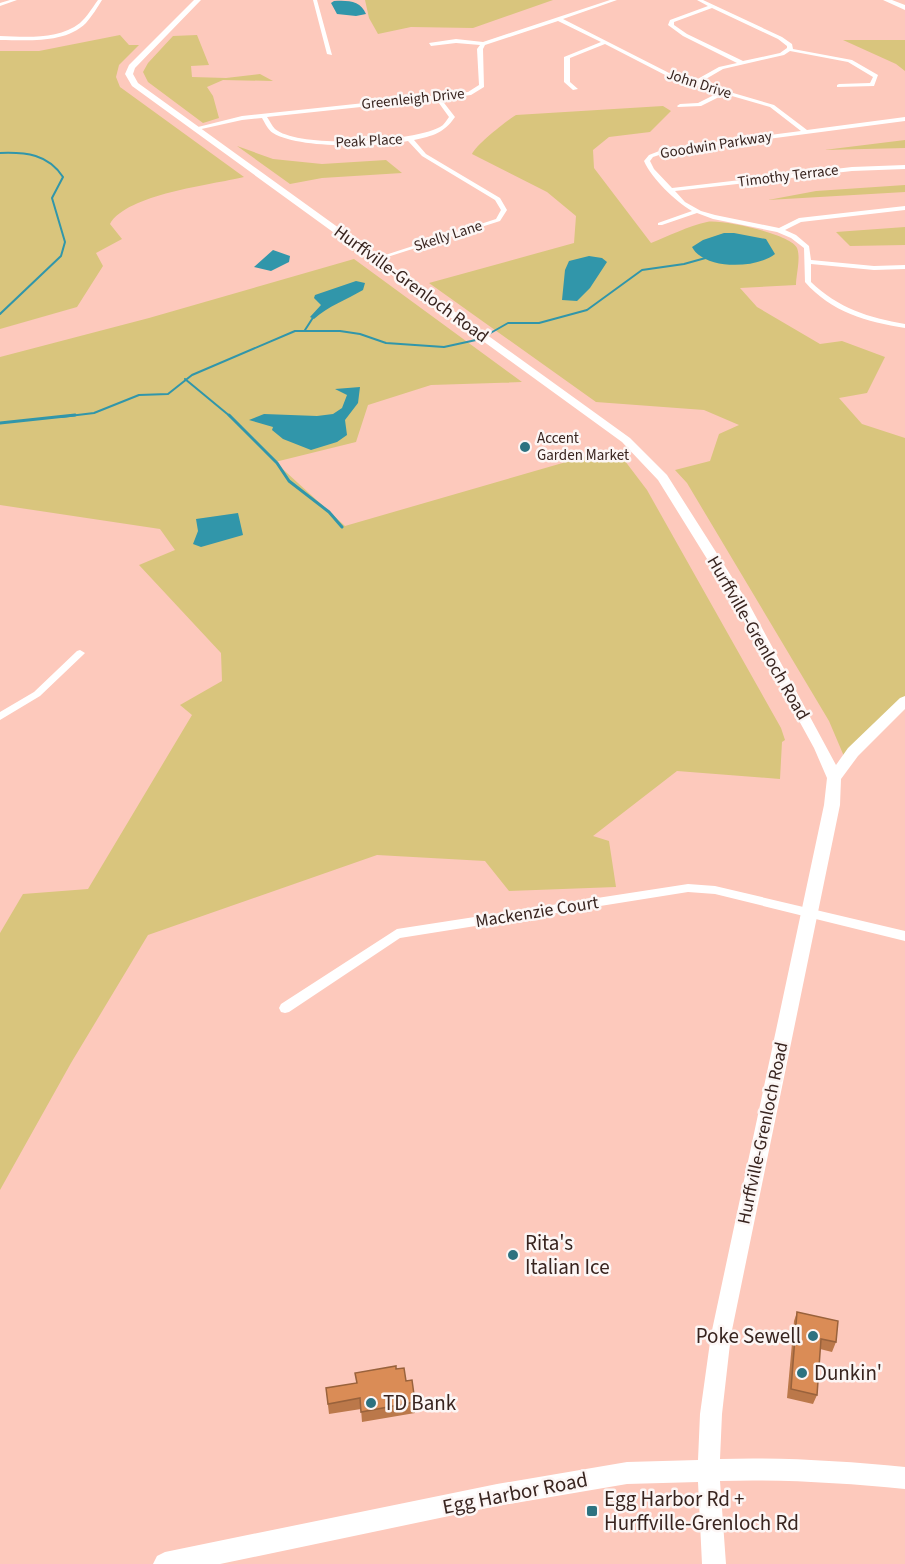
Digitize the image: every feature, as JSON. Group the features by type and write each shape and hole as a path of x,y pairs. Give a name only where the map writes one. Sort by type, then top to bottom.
{"main road":[{"name":"Hurffville-Grenloch Road","path":"198,0 139,59 129,74 142,91 197,128 626,440 663,478 742,604 821,748 834,778 832,805 724,1324 711,1414 708,1469 714,1564"},
{"path":"886,0 905,8"},
{"path":"834,778 853,752 905,701"},
{"name":"Egg Harbor Road","path":"165,1564 497,1495 627,1473 708,1469 822,1470 905,1478"}],"street":[{"path":"0,5 15,0"},
{"path":"0,38 45,37 72,30 84,21 100,0"},
{"path":"315,0 330,54"},
{"path":"431,44 456,41 483,44 615,0"},
{"path":"699,0 780,38 790,45 790,50"},
{"path":"712,6 678,16 671,25 685,35 742,63"},
{"name":"John Drive","path":"559,19 608,42 672,77 772,106 806,132"},
{"path":"575,89 567,82 567,57 608,42"},
{"name":"Greenleigh Drive","path":"197,128 242,118 469,94 482,86 480,49 483,44"},
{"path":"695,83 713,71 790,50 850,61 876,76 872,85 839,86"},
{"path":"680,106 699,105 723,93"},
{"name":"Peak Place","path":"264,116 275,132 304,141 339,144 410,139 443,130 449,125 452,117 438,98"},
{"name":"Goodwin Parkway","path":"905,119 657,153 648,159 648,165 682,202 698,211 780,230 794,236 807,248 808,282 827,301 843,311 905,326"},
{"name":"Skelly Lane","path":"376,259 498,220 504,210 498,199 424,154 410,139"},
{"name":"Timothy Terrace","path":"671,190 852,169 905,167"},
{"path":"780,230 799,220 905,208"},
{"path":"660,224 698,211"},
{"path":"807,262 874,268 905,267"},
{"path":"0,717 37,694 80,653"},
{"name":"Mackenzie Court","path":"285,1008 397,934 688,888 715,890 905,936"}],"shaded area":[{"path":"365,0 553,0 473,28 411,27 378,34 369,18"},
{"path":"120,35 129,45 139,45 119,65 116,77 120,87 244,177 171,192 133,205 119,214 110,224 122,239 96,253 103,266 77,307 0,329 0,51 39,51"},
{"path":"197,35 209,65 191,66 192,77 226,78 260,74 273,81 223,80 207,87 213,96 219,118 203,123 148,82 143,72 148,63 173,36"},
{"path":"843,40 905,40 905,71 896,64"},
{"path":"663,106 671,111 650,132 609,137 593,150 594,168 651,243 707,222 740,225 782,238 797,248 796,285 740,288 757,307 820,344 842,341 885,357 867,393 839,398 862,424 905,438 905,702 846,761 829,721 687,483 675,470 710,461 719,434 739,425 704,410 596,402 429,283 574,243 576,216 547,192 472,154 505,122 516,115"},
{"path":"905,140 905,148 824,150"},
{"path":"237,146 273,159 322,164 386,160 402,173 322,178 290,184"},
{"path":"905,185 905,192 768,200 816,191"},
{"path":"905,227 905,245 850,246 836,232"},
{"path":"354,259 522,382 431,385 368,405 356,442 275,462 345,526 611,449 625,461 647,490 781,728 785,740 782,742 780,779 677,771 593,836 609,841 616,887 509,891 485,861 377,855 148,935 71,1063 0,1190 0,933 23,894 88,889 192,715 180,705 222,681 221,653 139,565 175,550 160,529 0,505 0,357 149,318"}],"water":[{"path":"334,1 353,2 361,6 366,14 356,16 337,14 331,3"},
{"path":"724,233 766,239 775,254 756,262 731,265 707,260 698,255 692,247 703,240"},
{"path":"273,250 290,256 289,262 271,271 254,267"},
{"path":"589,256 602,258 607,262 590,288 577,301 562,300 565,270 569,261"},
{"path":"356,281 365,283 363,290 314,319 310,317 321,305 314,298 315,295"},
{"path":"360,387 358,403 345,420 347,435 337,442 311,450 283,439 272,430 273,427 249,420 264,414 317,416 333,414 342,408 347,395 335,389"},
{"path":"238,513 243,535 201,547 193,544 198,531 196,519"}],"building":[{"path":"797,1312 838,1321 836,1342 821,1339 817,1395 791,1389"},
{"name":"TD Bank","path":"396,1366 396,1369 404,1368 406,1381 412,1380 415,1402 361,1412 360,1398 328,1404 326,1388 357,1383 355,1373"}],"waterway":[{"path":"0,153 36,156 50,163 63,177 52,198 65,242 61,256 0,314"},
{"path":"487,335 508,323 539,323 587,310 642,270 684,264 709,257"},
{"path":"305,330 314,316"},
{"path":"186,380 192,375 295,331 340,331 360,334 386,343 444,347 476,340"},
{"path":"61,417 94,413 139,395 168,394 186,380"},
{"path":"186,380 231,417"},
{"path":"0,423 75,415"},
{"path":"231,417 277,463 289,481 329,512 342,527"}],"place":[{"name":"Accent Garden Market","path":"525,447"},
{"name":"Rita's Italian Ice","path":"513,1255"},
{"name":"Poke Sewell","path":"813,1336"},
{"name":"Dunkin'","path":"802,1373"},
{"name":"TD Bank","path":"371,1403"},
{"name":"Egg Harbor Rd + Hurffville-Grenloch Rd","path":"592,1511"}]}
